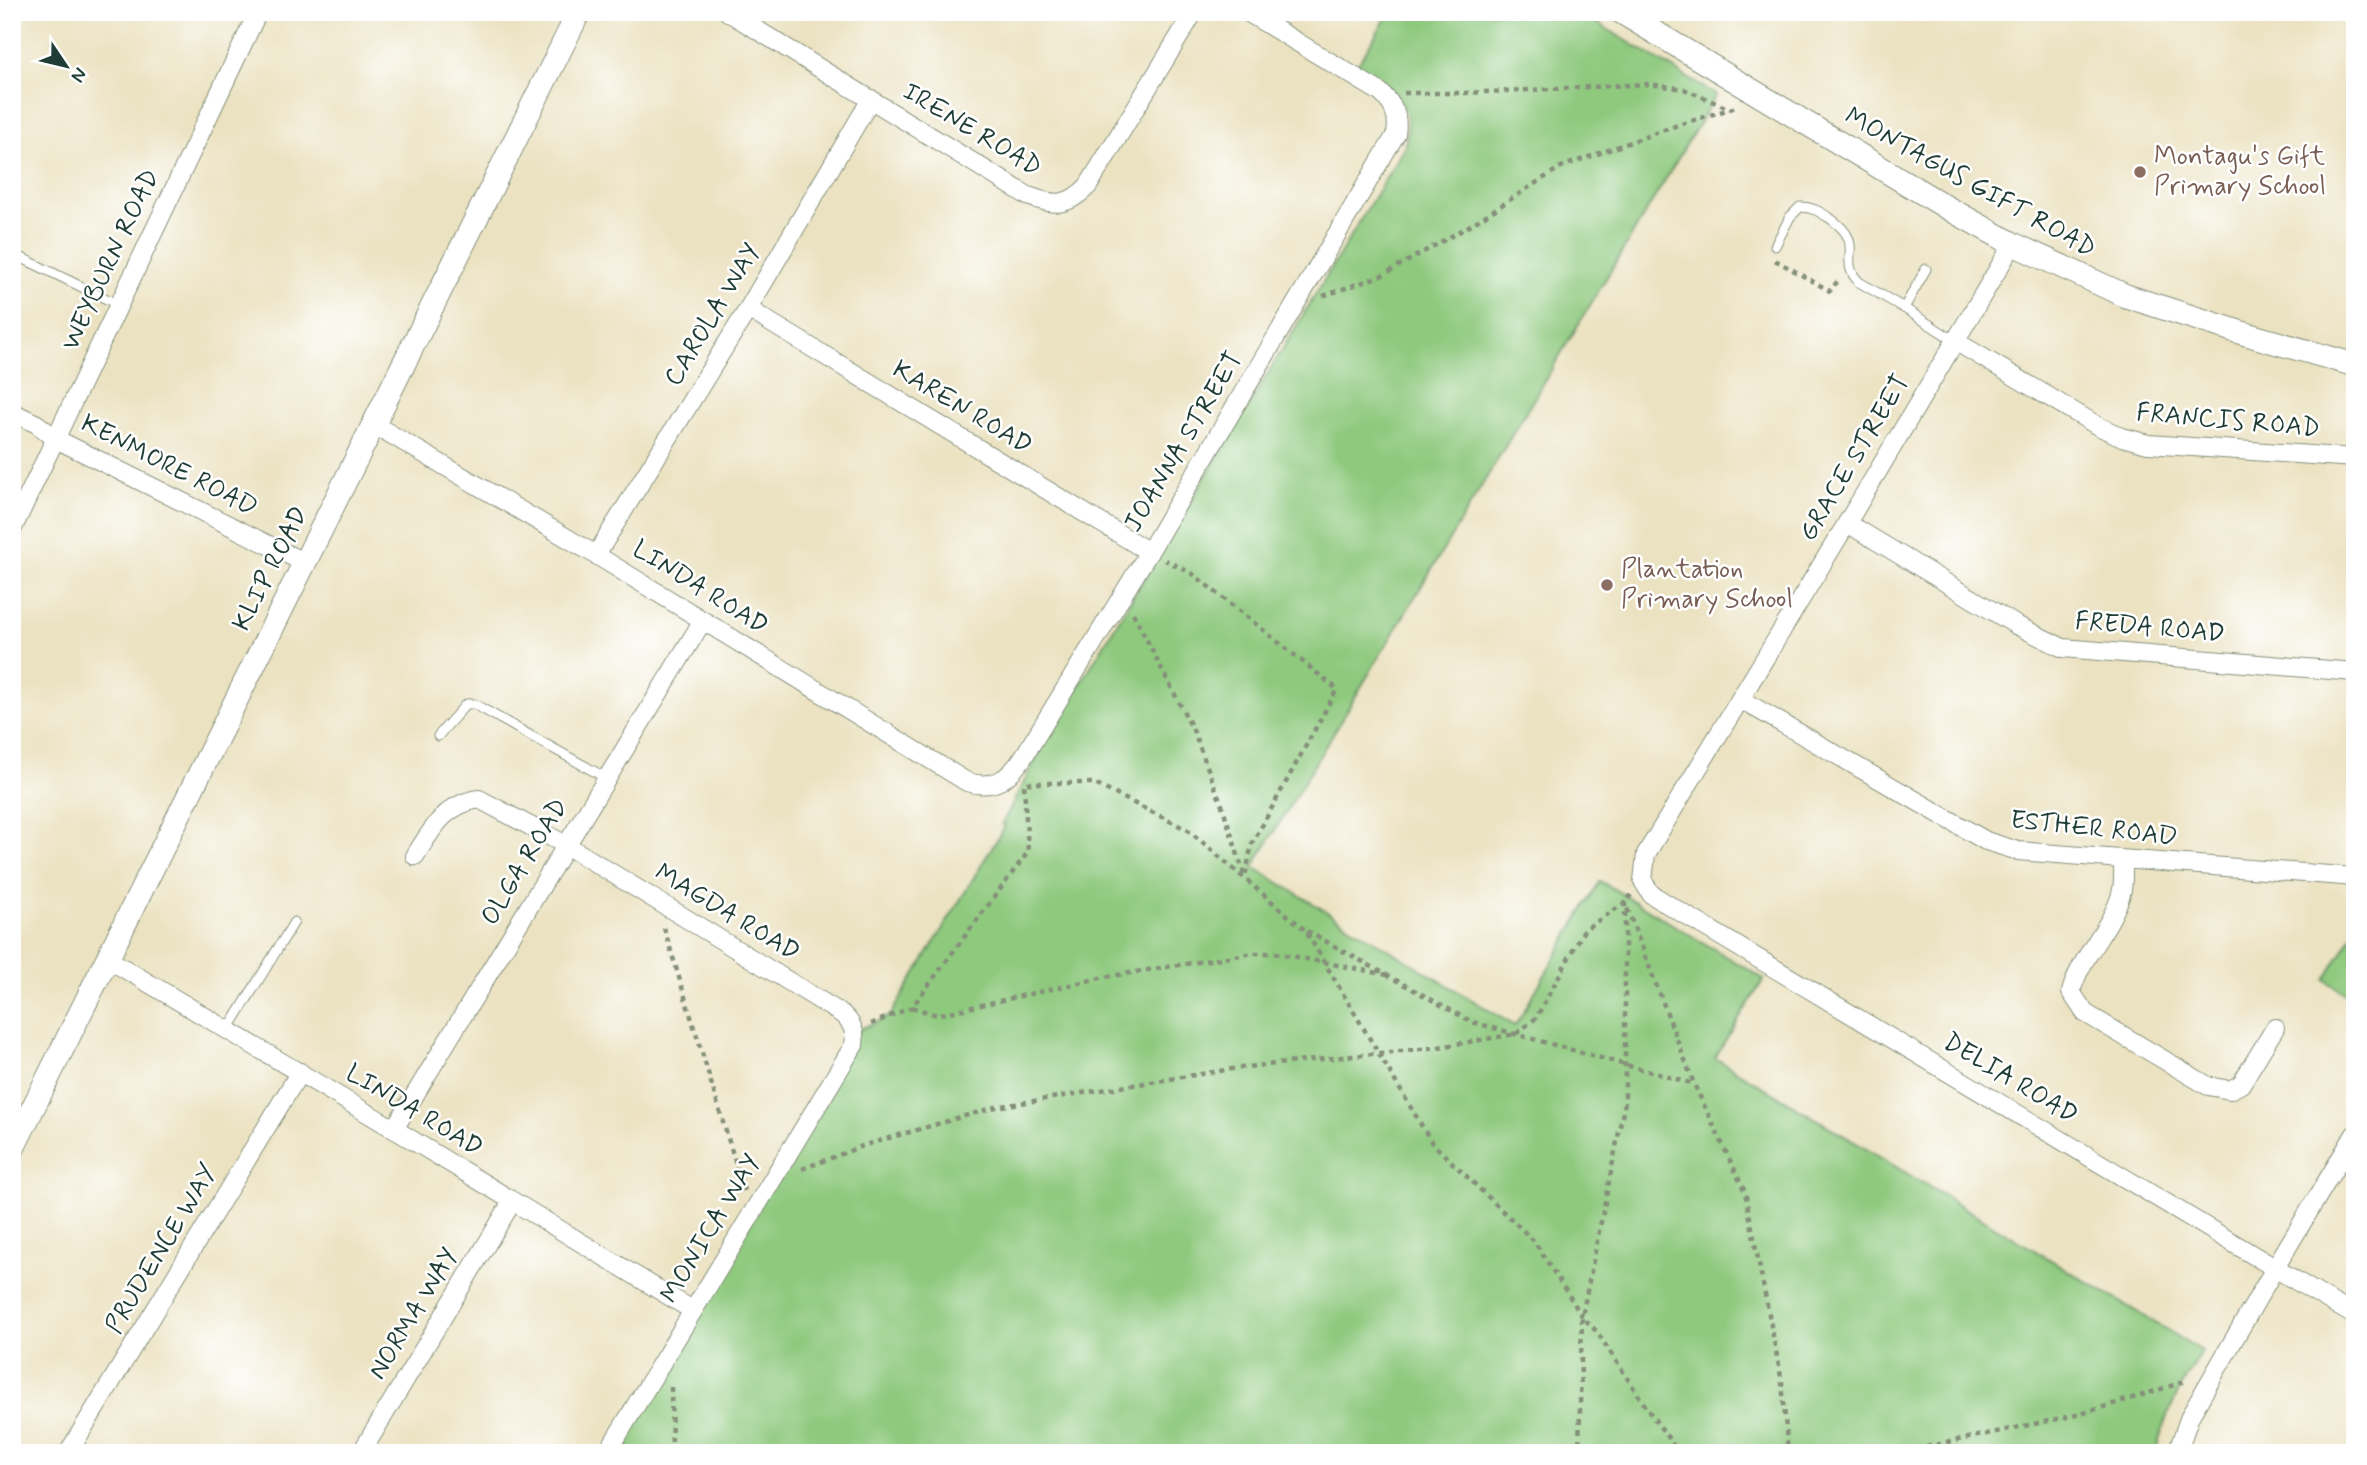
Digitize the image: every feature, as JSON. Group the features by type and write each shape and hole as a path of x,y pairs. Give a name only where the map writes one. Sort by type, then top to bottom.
{"street":[{"name":"WEYBURN ROAD","path":"12,530 258,12"},
{"name":"KLIP ROAD","path":"12,1150 579,12"},
{"name":"IRENE ROAD","path":"728,12 1028,197 1046,203 1064,203 1078,197 1088,186 1194,12"},
{"path":"1247,12 1380,92"},
{"name":"MONTAGUS GIFT ROAD","path":"1621,12 2012,244 2126,296 2355,365"},
{"name":"JOANNA STREET","path":"1011,781 1394,142 1397,120 1390,101 1380,92"},
{"name":"CAROLA WAY","path":"596,555 748,309 871,99"},
{"name":"GRACE STREET","path":"1643,881 1646,854 2012,244"},
{"name":"KAREN ROAD","path":"748,309 1149,552"},
{"name":"FRANCIS ROAD","path":"1955,341 2098,426 2122,437 2148,444 2355,458"},
{"name":"KENMORE ROAD","path":"12,412 37,424 56,439 305,563"},
{"name":"LINDA ROAD","path":"374,425 596,555 967,782 989,785 1011,781"},
{"name":"FREDA ROAD","path":"1847,523 2016,625 2063,648 2355,672"},
{"name":"OLGA ROAD","path":"394,1129 702,622"},
{"name":"ESTHER ROAD","path":"1740,699 1986,841 2018,851 2355,877"},
{"name":"MAGDA ROAD","path":"415,856 435,824 449,810 465,801 479,799 566,845 842,1014 851,1023 854,1031"},
{"path":"2123,861 2122,891 2116,906 2076,972 2071,992 2085,1013 2208,1086 2230,1090 2241,1084 2275,1028"},
{"name":"DELIA ROAD","path":"1643,881 1651,894 1667,904 2355,1316"},
{"name":"LINDA ROAD","path":"108,959 692,1310"},
{"name":"MONICA WAY","path":"607,1453 854,1045 854,1031"},
{"name":"PRUDENCE WAY","path":"68,1453 300,1072"},
{"path":"2177,1453 2190,1416 2355,1134"},
{"name":"NORMA WAY","path":"361,1453 512,1202"}],"lane":[{"path":"2210,12 2249,16 2261,12"},
{"path":"1775,246 1790,217 1800,207 1816,209 1842,226 1849,236 1850,266 1853,276 1859,282 1955,341"},
{"path":"18,256 119,304"},
{"path":"1904,308 1926,269"},
{"path":"438,736 466,704 474,704 606,778"},
{"path":"228,1030 294,922"}],"path":[{"path":"1380,92 1466,93 1649,85 1684,89 1731,109"},
{"path":"1296,306 1383,275 1469,226 1561,167 1740,106"},
{"path":"1775,246 1773,259 1830,291 1850,266"},
{"path":"1149,552 1192,574 1337,689 1252,844 1245,877"},
{"path":"1123,593 1193,730 1222,805 1245,877"},
{"path":"854,1031 912,1007 1028,852 1011,781 1093,783 1188,830 1305,930 1472,1022 1695,1084"},
{"path":"771,1181 865,1145 996,1107 1238,1068 1517,1034 1536,1018 1584,930 1625,904 1643,881"},
{"path":"663,904 660,913 745,1193 759,1201"},
{"path":"1579,1453 1582,1316 1625,1102 1625,904"},
{"path":"1625,904 1695,1084 1745,1192 1782,1382 1788,1453"},
{"path":"1305,930 1432,1143 1534,1241 1582,1316 1597,1332 1679,1453"},
{"path":"912,1007 937,1015 1105,977 1253,953 1276,953 1388,975"},
{"path":"670,1348 672,1453"},
{"path":"1897,1453 2081,1414 2215,1373"}],"green space":[{"path":"1390,12 1579,12 1716,95 1253,867 1515,1026 1600,881 1764,979 1715,1058 2202,1351 2169,1413 2156,1453 616,1453 860,1029 890,1016 1005,826 1002,824 1044,744 1404,148 1407,119 1404,107 1390,89 1356,67"},
{"path":"2355,930 2355,999 2325,980"}],"place":[{"name":"Montagu's Gift Primary School","path":"2140,172"},
{"name":"Plantation Primary School","path":"1607,585"}]}
